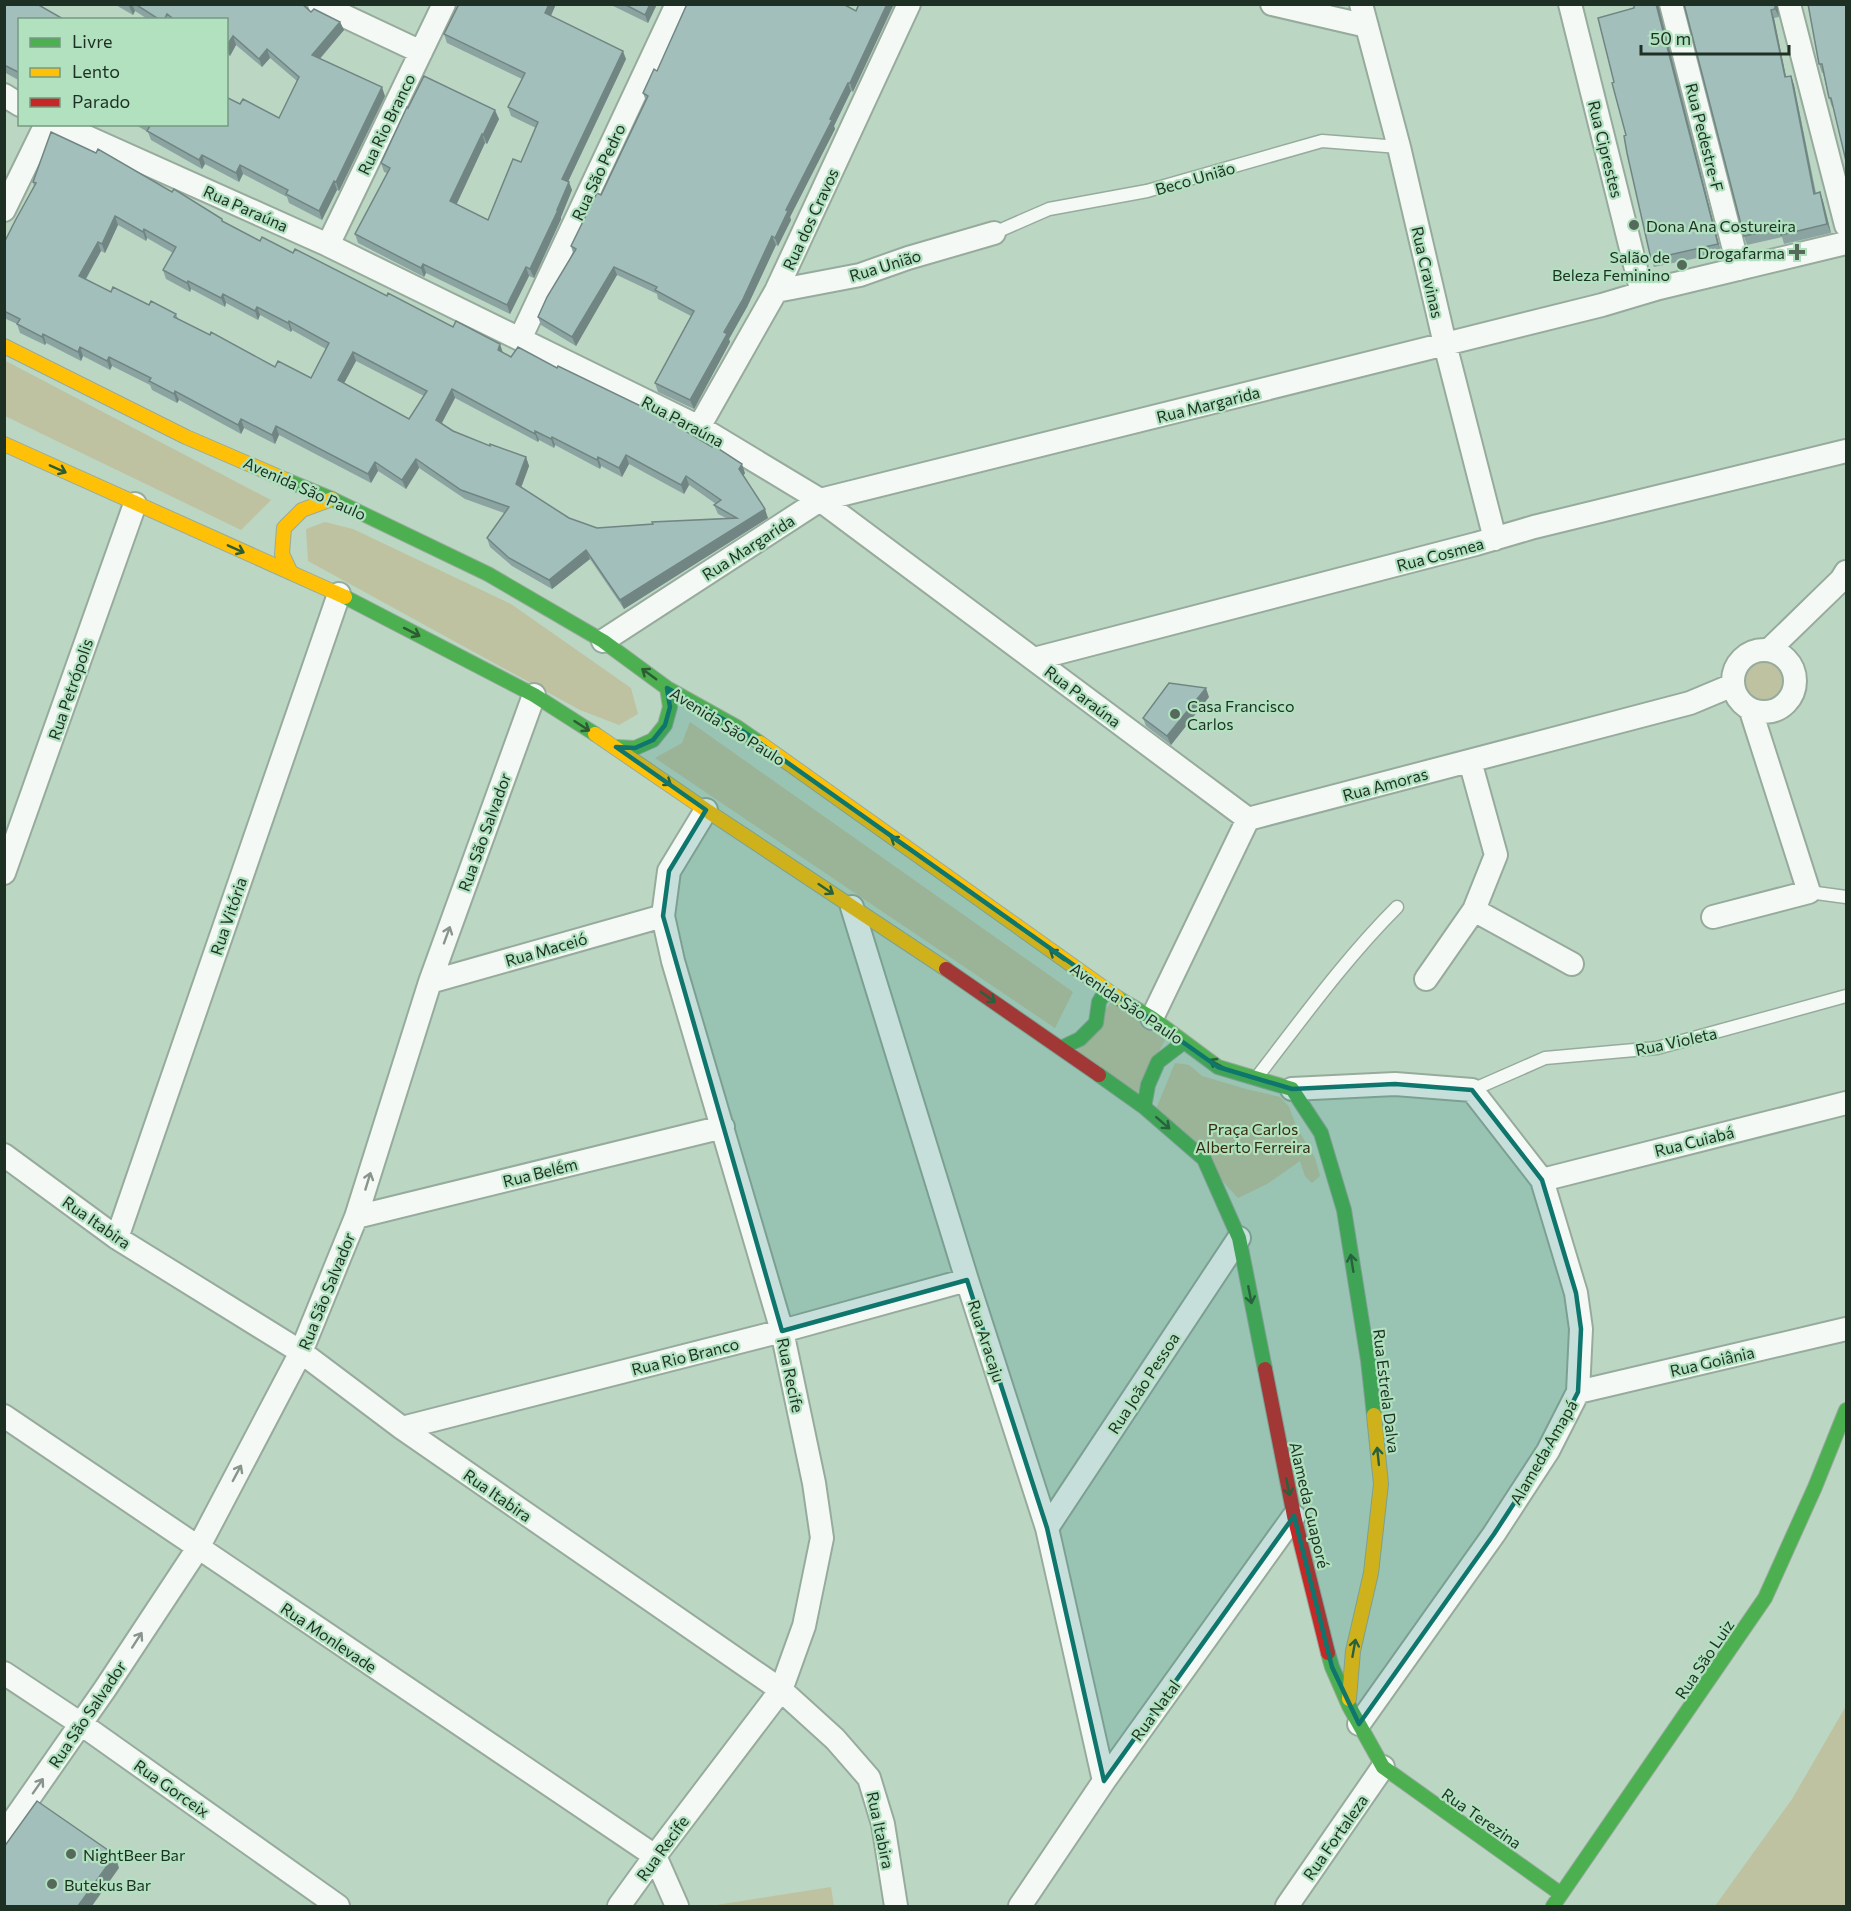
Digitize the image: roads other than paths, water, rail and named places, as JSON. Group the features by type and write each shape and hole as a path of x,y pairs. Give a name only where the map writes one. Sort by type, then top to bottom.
{"street":[{"path":"319,4 421,52"},
{"name":"Rua Rio Branco","path":"328,245 444,4"},
{"name":"Rua São Pedro","path":"520,339 677,4"},
{"name":"Rua dos Cravos","path":"699,427 776,291 909,4"},
{"path":"1272,4 1364,15"},
{"name":"Rua Ciprestes","path":"1570,4 1642,293"},
{"name":"Rua Pedestre-F","path":"1671,4 1739,269"},
{"path":"1789,4 1846,225"},
{"name":"Rua Cravinas","path":"1364,15 1399,147 1494,539"},
{"path":"4,95 18,104"},
{"path":"4,210 45,126"},
{"name":"Rua Paraúna","path":"62,126 328,245 699,427 820,500 1248,819"},
{"name":"Rua União","path":"776,291 860,275 908,258 994,233"},
{"name":"Rua Margarida","path":"603,641 820,500 1846,243"},
{"name":"Avenida São Paulo","path":"4,346 186,437 332,499 489,574 603,641 667,688 737,728 1106,990 1152,1018 1218,1067 1292,1089 1395,1083 1472,1090"},
{"path":"4,444 339,594 534,695 616,747 706,810 975,988 1144,1107 1204,1159 1239,1238"},
{"name":"Rua Cosmea","path":"1034,659 1534,527 1846,451"},
{"path":"291,573 282,554 284,528 302,510 332,499"},
{"name":"Rua Petrópolis","path":"4,873 135,504"},
{"path":"1769,650 1842,580 1846,572"},
{"name":"Rua Vitória","path":"117,1238 339,594"},
{"path":"1769,650 1782,656 1789,663 1794,672 1793,691 1789,700 1782,707 1772,712 1751,711 1742,705 1736,696 1733,676 1736,666 1743,657 1752,652 1769,650"},
{"name":"Rua Amoras","path":"1248,819 1690,703 1733,685"},
{"path":"616,747 635,748 653,740 665,725 670,707 667,688"},
{"name":"Rua São Salvador","path":"4,1834 81,1724 198,1548 301,1352 356,1217 430,982 534,695"},
{"path":"1713,917 1809,892 1751,711"},
{"path":"1426,979 1474,910 1496,855 1470,761"},
{"name":"Rua Recife","path":"619,1906 781,1690 804,1626 822,1538 814,1483 782,1331 672,961 663,916 669,871 706,810"},
{"path":"1152,1018 1248,819"},
{"name":"Rua Aracaju","path":"852,907 967,1280 1047,1528 1104,1781"},
{"path":"1474,910 1572,964"},
{"name":"Rua Maceió","path":"430,982 663,916"},
{"path":"1061,1048 1080,1039 1096,1023 1099,1002 1106,990"},
{"path":"1144,1107 1148,1084 1158,1062 1185,1042"},
{"name":"Rua Estrela Dalva","path":"1292,1089 1321,1133 1344,1210 1368,1360 1382,1484 1371,1573 1353,1651 1354,1715"},
{"name":"Alameda Amapá","path":"1354,1715 1494,1534 1548,1451 1578,1392 1581,1329 1576,1293 1542,1180 1472,1090"},
{"name":"Rua Cuiabá","path":"1542,1180 1846,1103"},
{"name":"Rua Belém","path":"356,1217 723,1127"},
{"name":"Rua Itabira","path":"4,1155 117,1238 301,1352 402,1428 781,1690 835,1739 869,1778 883,1824 896,1906"},
{"name":"Alameda Guaporé","path":"1239,1238 1294,1516 1332,1667 1354,1715 1383,1767"},
{"name":"Rua João Pessoa","path":"1047,1528 1239,1238"},
{"name":"Rua Rio Branco","path":"402,1428 782,1331 967,1280"},
{"name":"Rua Goiânia","path":"1578,1392 1846,1329"},
{"name":"Rua São Luiz","path":"1553,1906 1765,1598 1815,1487 1846,1410"},
{"name":"Rua Monlevade","path":"4,1416 655,1856"},
{"name":"Rua Natal","path":"1020,1906 1104,1781 1294,1516"},
{"name":"Rua Gorceix","path":"4,1673 81,1724 338,1906"},
{"name":"Rua Terezina","path":"1383,1767 1561,1894"},
{"name":"Rua Fortaleza","path":"1287,1906 1383,1767"},
{"path":"655,1856 677,1906"}],"lane":[{"name":"Beco União","path":"994,233 1049,209 1147,191 1322,141 1399,147"},
{"path":"1809,892 1846,897"},
{"path":"1256,1078 1320,994 1372,932 1398,907"},
{"name":"Rua Violeta","path":"1472,1090 1545,1058 1657,1048 1846,996"}],"place":[{"name":"Dona Ana Costureira","path":"1634,225"},
{"name":"Drogafarma","path":"1797,252"},
{"name":"Salão de Beleza Feminino","path":"1682,265"},
{"name":"Casa Francisco Carlos","path":"1175,714"},
{"name":"NightBeer Bar","path":"71,1854"},
{"name":"Butekus Bar","path":"52,1884"}],"park label":[{"name":"Praça Carlos Alberto Ferreira","path":"1253,1137"}]}
